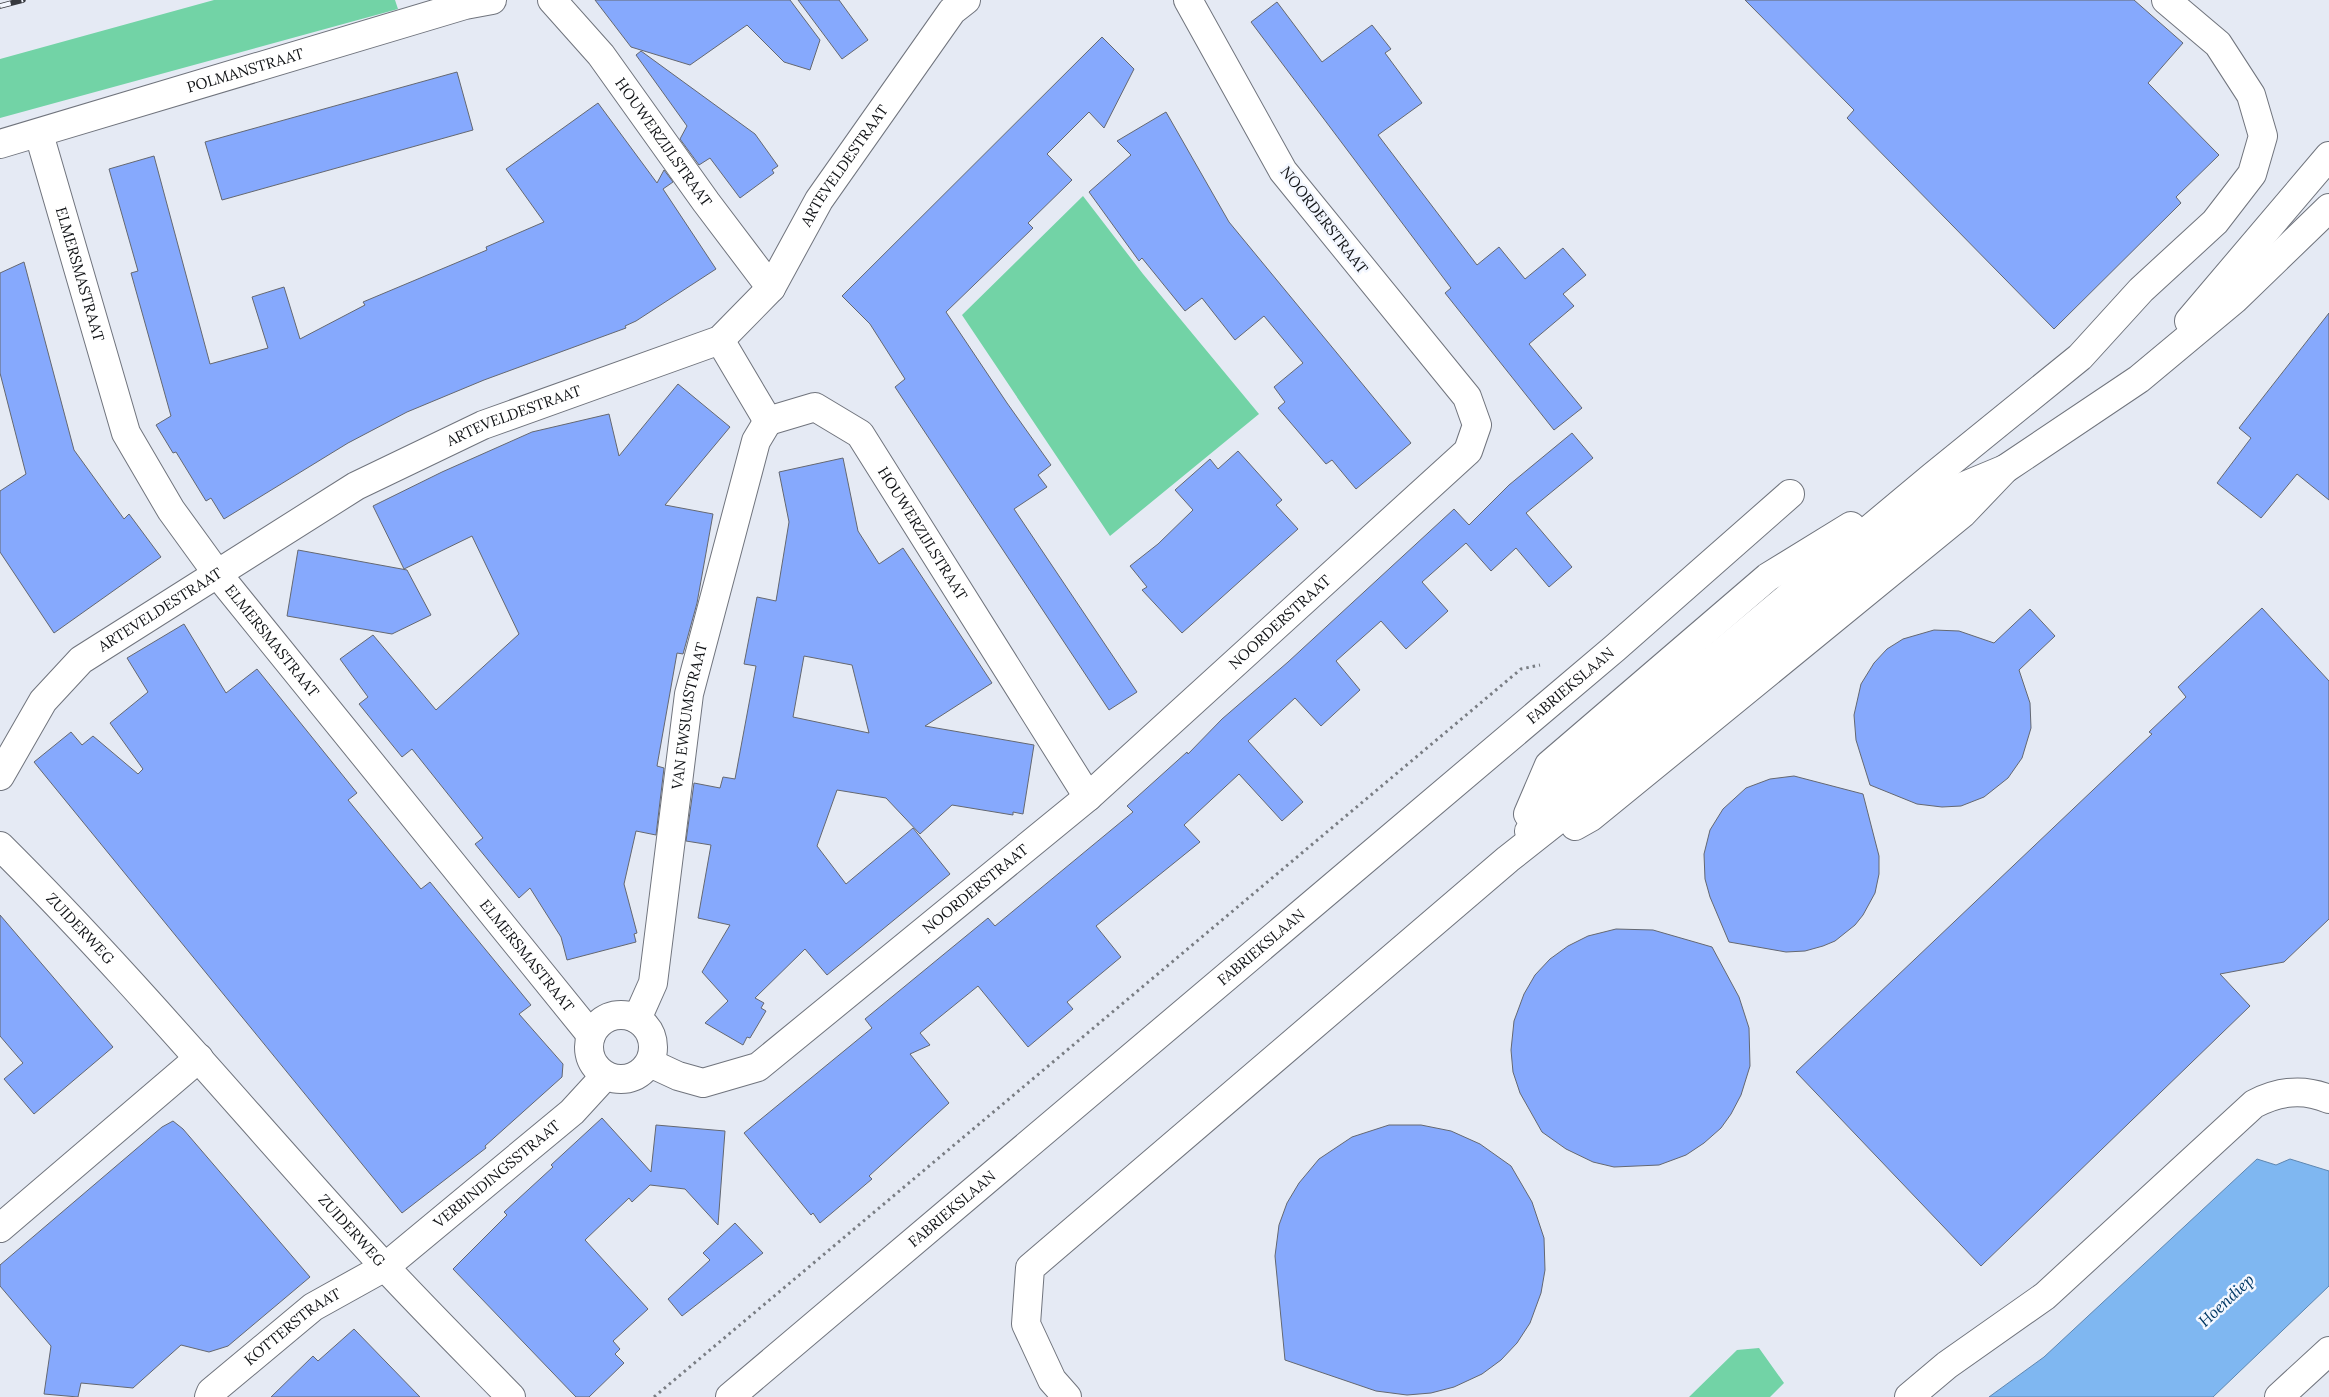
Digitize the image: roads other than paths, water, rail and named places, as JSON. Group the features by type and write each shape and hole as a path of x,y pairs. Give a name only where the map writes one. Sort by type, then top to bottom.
{"street":[{"name":"POLMANSTRAAT","path":"0,144 39,134 465,5 492,0"},
{"name":"HOUWERZIJLSTRAAT","path":"552,0 600,55 706,202 771,288"},
{"name":"ARTEVELDESTRAAT","path":"0,776 43,701 80,660 216,572 356,486 483,425 720,340 771,288 819,200 952,11 966,0"},
{"name":"NOORDERSTRAAT","path":"650,1063 678,1076 703,1083 758,1067 1088,797 1468,451 1477,425 1467,397 1283,171 1188,0"},
{"path":"1508,859 1549,765 1768,577 1932,477 2080,357 2141,290 2215,222 2252,174 2264,136 2250,95 2218,44 2166,0"},
{"name":"ELMERSMASTRAAT","path":"39,134 126,433 171,510 216,572 591,1035"},
{"path":"2139,379 2329,156"},
{"path":"1067,1397 1052,1380 1026,1324 1030,1268 1508,859 1591,817 1962,514 2005,469 2139,379 2235,299 2329,208"},
{"path":"720,340 768,421"},
{"name":"HOUWERZIJLSTRAAT","path":"768,421 815,407 860,434 1088,797"},
{"name":"VAN EWSUMSTRAAT","path":"637,1019 653,983 689,694 756,441 768,421"},
{"name":"FABRIEKSLAAN","path":"730,1397 1615,648 1790,494"},
{"name":"ZUIDERWEG","path":"0,846 44,889 199,1058 385,1267 511,1397"},
{"path":"626,1015 637,1019 647,1026 652,1038 654,1051 650,1063 644,1071 635,1077 625,1080 604,1076 590,1058 588,1046 591,1035 605,1018 626,1015"},
{"path":"0,1228 199,1058"},
{"name":"VERBINDINGSSTRAAT","path":"385,1267 572,1112 604,1076"},
{"path":"1909,1397 1948,1366 2045,1296 2254,1104 2269,1096 2303,1091 2329,1099"},
{"name":"KOTTERSTRAAT","path":"209,1397 211,1392 313,1307 385,1267"},
{"path":"2279,1397 2329,1351"}],"water":[{"name":"Hoendiep","path":"2257,1159 2276,1165 2290,1159 2329,1171 2329,1286 2213,1397 1989,1397 2044,1357"}],"railway":[{"path":"0,6 23,0"}]}
